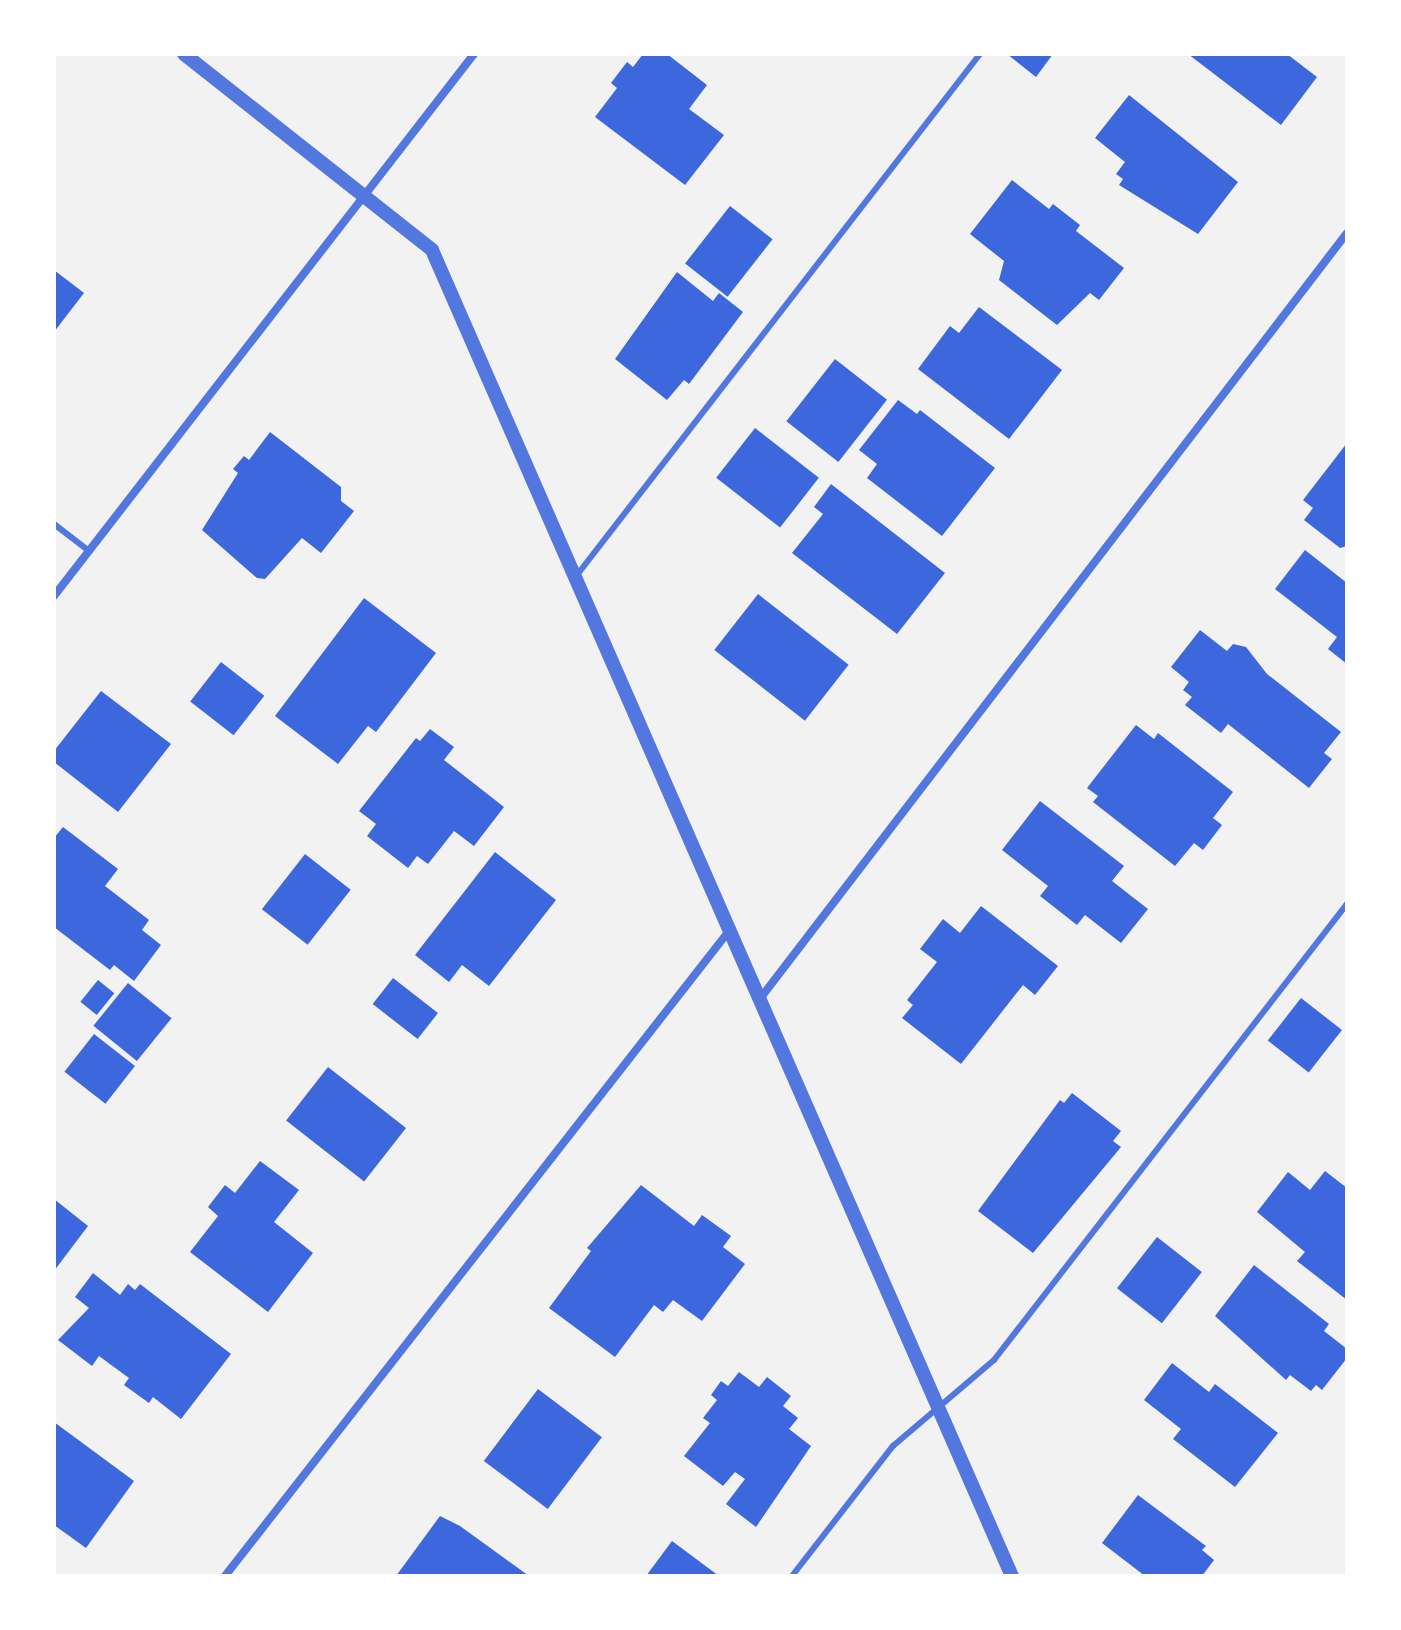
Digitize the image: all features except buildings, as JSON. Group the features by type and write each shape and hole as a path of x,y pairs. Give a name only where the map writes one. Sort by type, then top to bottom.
{"street":[{"path":"184,54 432,250 1012,1576"},
{"path":"54,596 474,54"},
{"path":"759,1000 1347,233"},
{"path":"225,1576 729,931"}],"lane":[{"path":"575,578 980,54"},
{"path":"54,524 89,551"},
{"path":"792,1576 893,1446 940,1410 994,1360 1347,904"}]}
